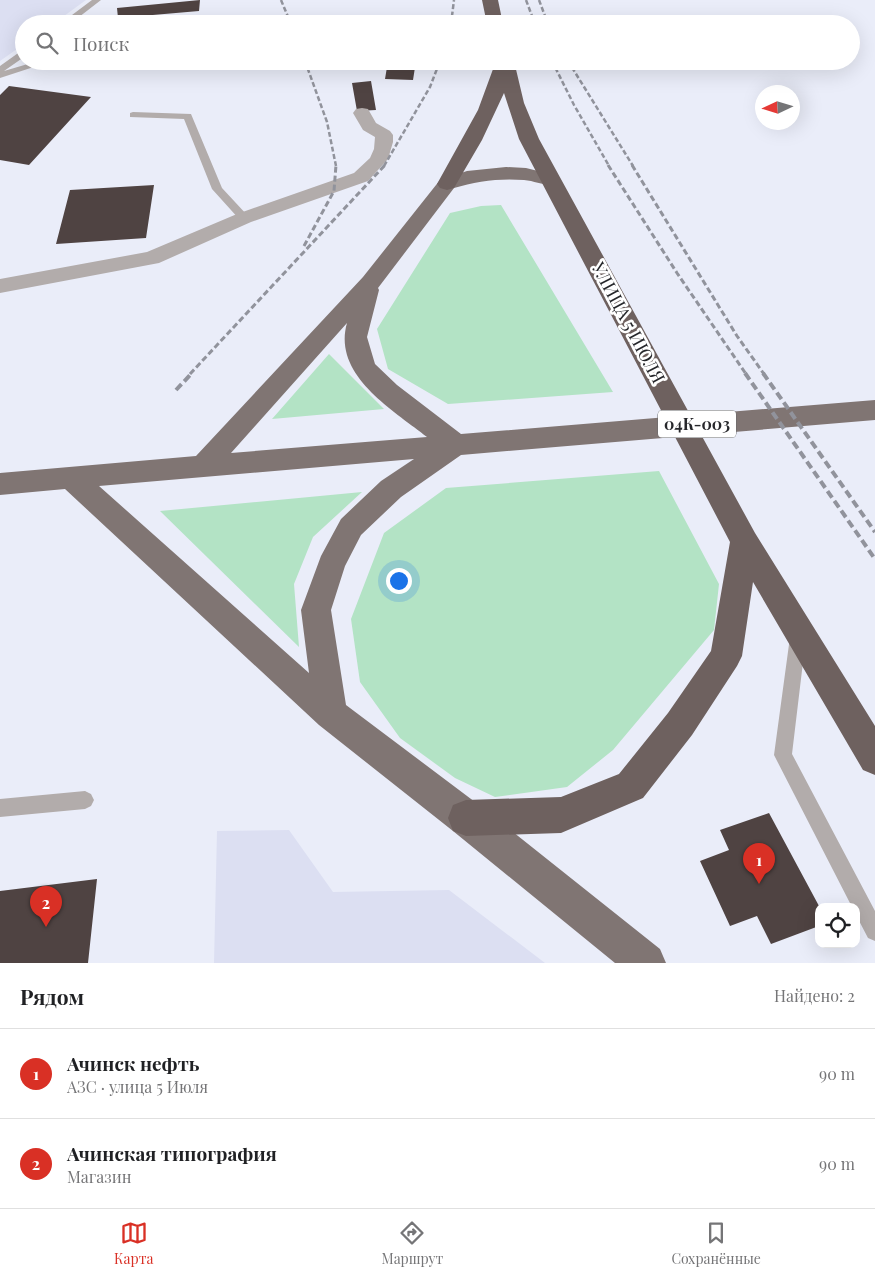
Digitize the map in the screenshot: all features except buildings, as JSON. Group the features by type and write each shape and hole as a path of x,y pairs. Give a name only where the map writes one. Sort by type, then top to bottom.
{"highway":[{"path":"490,0 494,15"},
{"path":"447,184 486,115 503,70"},
{"name":"УЛИЦА 5 ИЮЛЯ","path":"507,70 518,112 529,139 745,542 875,758"},
{"path":"466,818 561,815 631,786 680,724 726,656 745,542"}],"main road":[{"path":"202,468 371,282 447,184 467,176 506,173 526,174 551,180"},
{"path":"371,282 355,337 364,368 388,392 455,444"},
{"name":"04К-003","path":"455,444 875,410"},
{"path":"0,484 202,468 455,444"},
{"path":"331,714 316,610 332,565 351,527 391,489 455,444"},
{"path":"71,478 331,714 466,818 646,963"}],"street":[{"path":"0,286 152,258 244,218 361,177 376,163 385,147 384,135 369,126 362,113"}],"lane":[{"path":"76,15 96,0"},
{"path":"0,70 15,59"},
{"path":"0,75 17,70"},
{"path":"133,115 188,116 217,189 244,218"},
{"path":"798,631 783,754 875,931"},
{"path":"0,808 85,800"}],"shaded area":[{"path":"0,0 86,0 65,15 15,15 15,50 0,61"},
{"path":"289,830 333,892 449,890 545,963 214,963 217,831"}],"green space":[{"path":"501,205 613,392 448,404 388,369 377,329 450,213 481,206"},
{"path":"329,354 384,409 272,419"},
{"path":"659,471 719,584 714,630 613,750 567,787 495,797 455,778 400,738 360,682 351,619 384,533 446,488"},
{"path":"362,492 313,537 294,584 299,647 160,511"}],"railway":[{"path":"281,0 287,15"},
{"path":"452,15 454,0"},
{"path":"526,0 532,15"},
{"path":"539,0 545,15"},
{"path":"308,70 327,122 336,166"},
{"path":"384,166 430,87 437,70"},
{"path":"556,70 609,166"},
{"path":"574,70 633,166"},
{"path":"190,374 385,165"},
{"path":"608,165 677,273 746,374"},
{"path":"632,165 737,336 764,374"},
{"path":"304,246 334,191 336,166"},
{"path":"176,390 192,373"},
{"path":"745,373 875,559"},
{"path":"763,373 875,532"}],"place":[{"name":"Ачинск нефть","path":"759,884"},
{"name":"Ачинская типография","path":"46,927"}]}
